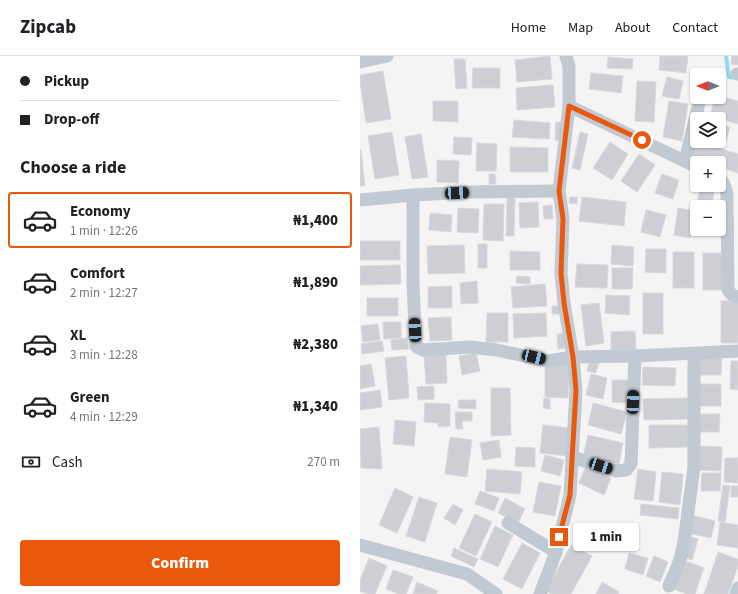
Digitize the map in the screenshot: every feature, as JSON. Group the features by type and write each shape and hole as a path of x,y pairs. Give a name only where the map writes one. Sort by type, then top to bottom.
{"street":[{"path":"360,62 386,56"},
{"path":"540,594 556,552 570,495 576,390 573,357 564,303 561,273 563,219 559,191 569,106 569,67 566,56"},
{"path":"685,161 699,104"},
{"path":"569,106 690,164"},
{"path":"360,200 413,195 472,192 559,191"},
{"path":"726,191 733,246 728,290 732,295 738,297"},
{"path":"413,195 413,284 416,346 423,350 470,347 497,350 548,361 573,357 694,354 738,351"},
{"path":"669,586 680,560 684,542 694,466 694,354"},
{"path":"572,457 616,471 626,470 631,464 635,356"},
{"path":"508,523 556,552"},
{"path":"360,545 467,574 496,594"},
{"path":"736,594 738,588"}],"building":[{"path":"550,56 552,79 517,82 515,60"},
{"path":"660,56 688,56 686,73 659,70"},
{"path":"732,56 738,56 738,65 731,64"},
{"path":"608,57 633,59 632,69 607,68"},
{"path":"454,59 465,59 467,88 456,89"},
{"path":"473,68 500,68 500,88 472,88"},
{"path":"383,71 391,119 366,123 360,75"},
{"path":"591,73 623,76 621,93 589,89"},
{"path":"667,77 683,81 679,99 662,96"},
{"path":"637,81 656,82 654,122 635,121"},
{"path":"553,85 555,107 517,110 516,88"},
{"path":"726,98 738,101 738,124 726,121 726,112 711,112 713,104 726,104"},
{"path":"433,101 458,101 458,122 433,121"},
{"path":"669,101 688,104 682,141 663,137"},
{"path":"514,120 550,123 549,139 512,137"},
{"path":"556,122 563,122 562,141 555,140"},
{"path":"726,126 730,127 726,140"},
{"path":"392,132 399,175 375,179 368,136"},
{"path":"580,132 588,134 580,170 572,168"},
{"path":"421,134 428,177 412,179 405,137"},
{"path":"454,137 472,138 471,155 453,154"},
{"path":"610,142 628,154 612,180 593,168"},
{"path":"477,143 497,144 496,171 476,171"},
{"path":"510,147 548,148 548,172 510,172"},
{"path":"694,148 717,148 738,154 738,173 726,169 726,156 692,156"},
{"path":"361,150 365,186 360,186"},
{"path":"639,154 655,165 637,192 621,181"},
{"path":"437,160 459,161 458,183 437,182"},
{"path":"489,174 495,174 496,184 489,184"},
{"path":"662,174 679,180 673,199 655,193"},
{"path":"699,192 714,192 712,200 698,200"},
{"path":"507,197 515,198 514,236 506,236"},
{"path":"570,197 577,197 577,204 569,203"},
{"path":"582,197 626,202 624,226 579,221"},
{"path":"538,202 539,227 520,228 519,203"},
{"path":"484,204 504,204 503,241 483,240"},
{"path":"552,205 553,219 544,219 543,206"},
{"path":"458,208 479,209 478,233 457,232"},
{"path":"678,208 690,210 690,238 674,235"},
{"path":"646,210 666,215 660,237 641,232"},
{"path":"430,213 452,215 451,232 429,230"},
{"path":"360,241 400,241 400,260 360,260"},
{"path":"478,244 487,244 487,268 478,268"},
{"path":"464,245 465,273 428,274 427,246"},
{"path":"612,245 634,247 633,266 611,264"},
{"path":"646,249 666,249 666,273 645,272"},
{"path":"510,251 540,252 540,270 510,270"},
{"path":"673,252 694,252 694,288 673,288"},
{"path":"703,253 722,253 722,290 703,290"},
{"path":"577,264 608,265 607,288 575,287"},
{"path":"400,265 401,284 360,285 360,266"},
{"path":"612,268 633,268 632,289 612,289"},
{"path":"517,276 530,277 530,284 516,283"},
{"path":"477,281 478,303 461,304 460,283"},
{"path":"545,284 547,306 513,308 511,287"},
{"path":"452,286 452,308 428,308 428,287"},
{"path":"643,293 663,293 663,334 643,334"},
{"path":"606,295 630,296 629,315 605,313"},
{"path":"367,298 398,298 398,316 367,316"},
{"path":"721,301 738,301 738,343 721,343"},
{"path":"599,303 604,343 586,346 581,305"},
{"path":"552,306 561,306 560,314 552,314"},
{"path":"487,313 508,313 508,342 486,342"},
{"path":"546,313 547,336 514,338 513,314"},
{"path":"451,317 452,340 430,341 428,318"},
{"path":"383,322 401,322 401,338 384,339"},
{"path":"378,324 380,340 363,342 361,326"},
{"path":"635,331 636,350 611,350 611,332"},
{"path":"567,333 568,348 558,349 557,334"},
{"path":"407,338 409,349 392,350 391,340"},
{"path":"382,341 384,351 362,354 361,344"},
{"path":"476,353 480,371 462,375 459,356"},
{"path":"446,354 447,383 426,384 424,355"},
{"path":"406,356 409,398 389,400 385,358"},
{"path":"699,356 722,356 721,375 699,375"},
{"path":"590,359 599,361 596,373 587,371"},
{"path":"731,361 738,361 738,390 730,389"},
{"path":"545,363 569,363 568,398 545,397"},
{"path":"371,364 375,386 360,389 360,366"},
{"path":"643,367 676,368 675,386 642,385"},
{"path":"591,374 607,378 603,399 586,395"},
{"path":"612,380 631,380 630,403 612,402"},
{"path":"697,384 721,384 721,406 697,406"},
{"path":"434,386 434,399 418,400 417,387"},
{"path":"491,388 510,388 511,435 491,436"},
{"path":"380,390 382,407 360,410 360,393"},
{"path":"544,398 550,399 550,409 543,408"},
{"path":"688,398 688,419 644,420 643,399"},
{"path":"459,400 476,400 476,409 458,408"},
{"path":"425,403 450,404 450,426 438,427 438,423 424,422"},
{"path":"593,403 627,412 621,434 588,425"},
{"path":"455,412 472,412 472,421 462,421 463,429 456,429"},
{"path":"698,414 720,414 719,432 698,432"},
{"path":"395,420 416,422 414,446 393,444"},
{"path":"543,425 571,428 568,456 540,453"},
{"path":"649,425 688,425 689,447 649,448"},
{"path":"379,427 382,469 361,468 360,429"},
{"path":"588,435 623,443 619,464 583,457"},
{"path":"450,437 472,440 467,477 445,474"},
{"path":"499,440 501,457 483,460 480,443"},
{"path":"700,446 722,447 721,471 698,470"},
{"path":"516,447 535,448 535,467 515,466"},
{"path":"545,455 564,460 560,476 541,471"},
{"path":"725,458 738,458 738,483 724,482"},
{"path":"586,466 611,478 604,495 579,483"},
{"path":"487,469 522,472 520,494 485,491"},
{"path":"638,469 656,472 653,501 634,499"},
{"path":"662,472 683,474 680,505 659,502"},
{"path":"702,473 721,473 720,491 701,491"},
{"path":"539,482 561,486 555,516 533,512"},
{"path":"723,485 730,486 725,522 718,521"},
{"path":"731,486 738,486 738,497 731,497"},
{"path":"395,488 413,497 397,533 379,525"},
{"path":"480,491 499,498 494,511 475,504"},
{"path":"419,497 437,503 425,542 406,536"},
{"path":"505,498 525,509 518,523 498,513"},
{"path":"453,504 463,510 455,525 444,518"},
{"path":"641,504 679,508 678,519 640,515"},
{"path":"475,514 492,522 476,556 459,548"},
{"path":"692,515 715,521 711,538 688,533"},
{"path":"720,522 738,525 738,548 717,545"},
{"path":"495,526 513,535 498,567 480,559"},
{"path":"689,536 698,539 692,560 682,557"},
{"path":"522,543 540,553 522,589 503,579"},
{"path":"571,545 592,556 571,594 551,594 546,591"},
{"path":"454,548 478,559 474,567 451,556"},
{"path":"718,552 738,559 738,566 728,594 704,594"},
{"path":"629,553 648,558 643,575 625,569"},
{"path":"654,556 668,562 660,582 646,576"},
{"path":"369,558 387,566 375,594 368,594 360,591 360,580"},
{"path":"683,560 704,568 695,594 687,594 673,589"},
{"path":"393,570 413,577 406,594 399,594 386,589"},
{"path":"417,582 438,591 436,594 413,594"},
{"path":"602,582 619,592 618,594 596,594"}],"waterway":[{"path":"726,56 729,77 736,78"}],"route":[{"path":"559,537 570,495 576,390 573,357 564,303 561,273 563,219 559,191 569,106 642,140"}]}
